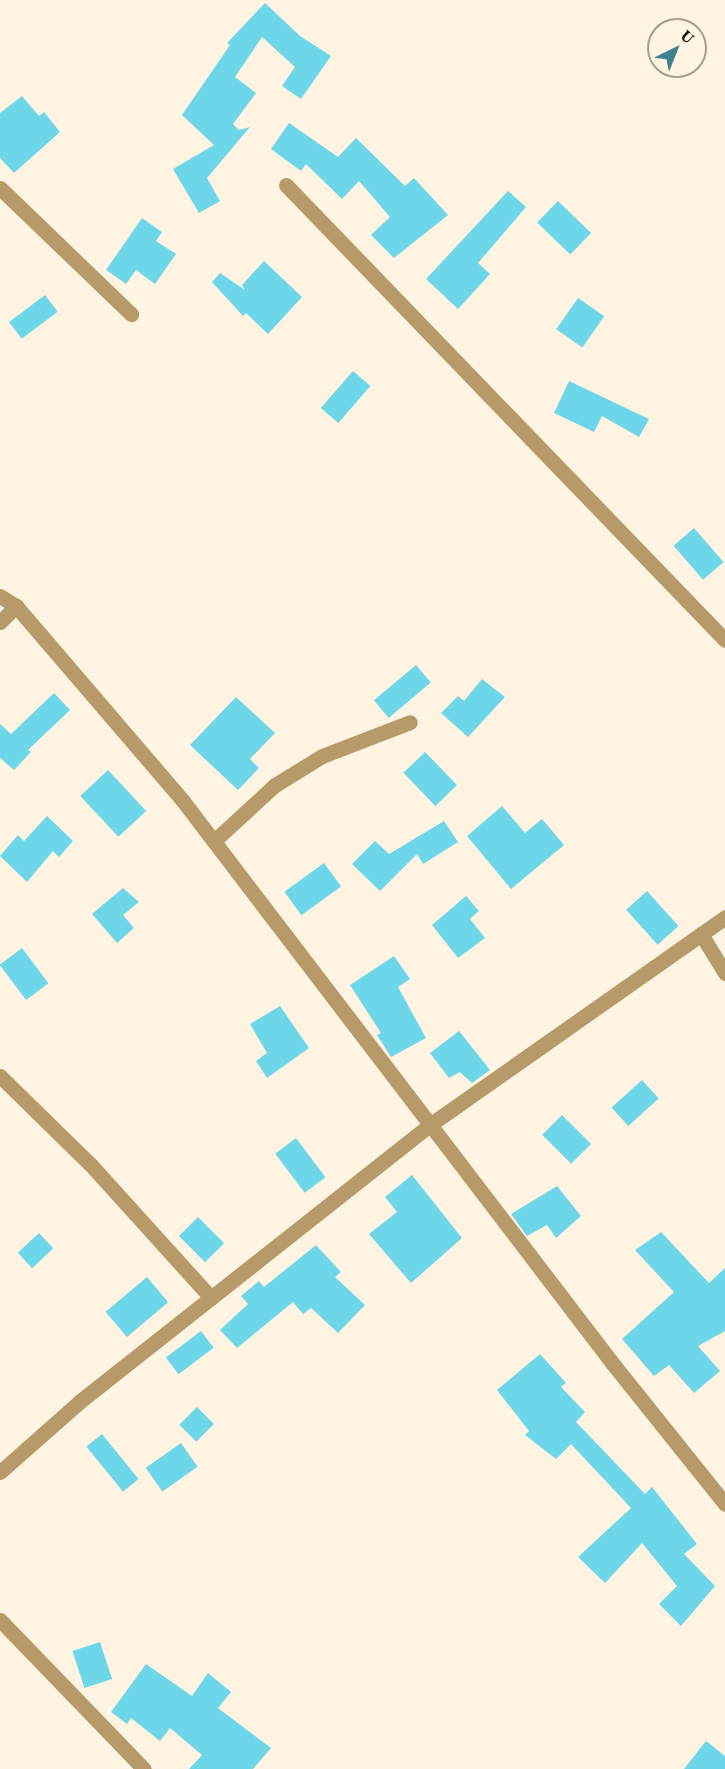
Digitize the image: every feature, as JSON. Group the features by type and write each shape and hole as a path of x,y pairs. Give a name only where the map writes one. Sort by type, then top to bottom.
{"street":[{"path":"286,185 725,640"},
{"path":"0,189 131,314"},
{"path":"0,596 16,606 102,703 214,841 613,1364 725,1503"},
{"path":"0,622 16,606"},
{"path":"214,841 275,784 322,756 410,722"},
{"path":"0,1472 80,1402 431,1124 725,917"},
{"path":"701,934 725,973"},
{"path":"0,1076 91,1165 211,1298"},
{"path":"0,1620 144,1769"}],"building":[{"path":"265,3 300,36 331,56 301,99 282,86 295,67 262,37 235,77 256,93 233,124 239,130 250,127 207,178 220,201 199,213 173,169 214,145 182,115 230,45 227,43"},
{"path":"22,96 39,116 44,112 60,132 14,173 0,158 0,113"},
{"path":"289,123 338,157 356,138 405,186 414,178 448,215 394,258 371,235 390,217 359,181 342,199 306,164 301,171 271,149"},
{"path":"508,191 526,207 478,263 490,274 458,309 426,279"},
{"path":"558,201 591,233 570,255 537,223"},
{"path":"142,218 162,232 156,241 176,254 155,284 136,270 126,284 106,270"},
{"path":"264,261 302,297 268,334 246,313 243,316 212,282 220,273 245,290 242,285"},
{"path":"45,295 58,312 22,339 9,322"},
{"path":"578,298 604,316 582,347 556,329"},
{"path":"353,371 370,386 338,423 321,408"},
{"path":"569,381 649,419 639,437 602,416 594,432 554,413"},
{"path":"694,528 724,562 703,580 674,546"},
{"path":"416,665 431,683 389,718 374,700"},
{"path":"482,679 505,697 468,737 441,713 458,696 464,701"},
{"path":"54,693 70,710 28,750 31,752 14,770 0,758 0,724 11,734"},
{"path":"236,697 275,733 250,759 259,768 238,790 190,745"},
{"path":"425,752 457,785 435,806 403,773"},
{"path":"108,770 146,811 118,837 80,796"},
{"path":"502,806 525,833 542,819 564,845 511,889 467,836"},
{"path":"47,816 73,841 59,857 53,851 27,882 0,856 18,835 24,841"},
{"path":"444,821 458,842 423,864 417,854 380,891 352,864 375,841 389,854"},
{"path":"324,863 341,886 301,915 284,892"},
{"path":"123,888 139,902 123,915 134,928 117,943 92,914"},
{"path":"647,891 678,926 658,945 626,910"},
{"path":"466,896 479,911 470,919 485,938 458,958 432,925"},
{"path":"22,948 48,983 26,1000 0,965"},
{"path":"394,956 410,979 398,987 426,1038 391,1057 377,1035 381,1033 350,985"},
{"path":"280,1006 309,1048 267,1078 256,1061 267,1053 250,1024"},
{"path":"459,1031 490,1070 472,1083 460,1072 449,1078 430,1053"},
{"path":"642,1080 659,1099 628,1126 612,1107"},
{"path":"562,1115 591,1144 571,1164 542,1135"},
{"path":"296,1138 325,1177 305,1193 275,1154"},
{"path":"412,1175 462,1238 411,1283 369,1234 397,1212 385,1197"},
{"path":"557,1186 581,1216 556,1238 547,1225 527,1236 511,1214"},
{"path":"198,1217 224,1243 205,1262 179,1236"},
{"path":"661,1232 709,1283 725,1268 725,1331 698,1346 720,1371 694,1393 669,1365 654,1376 622,1339 674,1292 635,1250"},
{"path":"39,1233 53,1248 32,1268 18,1253"},
{"path":"316,1245 341,1272 335,1277 365,1305 338,1333 311,1308 303,1314 293,1302 237,1348 220,1330 248,1304 241,1296 259,1281 264,1287"},
{"path":"147,1277 168,1302 127,1337 106,1312"},
{"path":"201,1331 214,1348 178,1374 166,1357"},
{"path":"540,1354 566,1383 561,1387 585,1412 576,1422 645,1494 652,1487 697,1544 684,1554 715,1586 681,1626 659,1604 677,1586 642,1543 605,1583 578,1557 631,1508 571,1444 556,1459 525,1435 529,1431 497,1390"},
{"path":"197,1407 214,1424 196,1442 179,1425"},
{"path":"102,1434 139,1479 123,1492 86,1447"},
{"path":"181,1443 198,1467 162,1491 146,1468"},
{"path":"100,1642 112,1679 84,1688 72,1651"},
{"path":"146,1664 192,1696 208,1673 231,1692 218,1708 271,1748 253,1769 189,1769 202,1755 170,1728 160,1741 131,1718 127,1724 111,1712"},
{"path":"706,1741 725,1756 725,1769 684,1769"}]}
